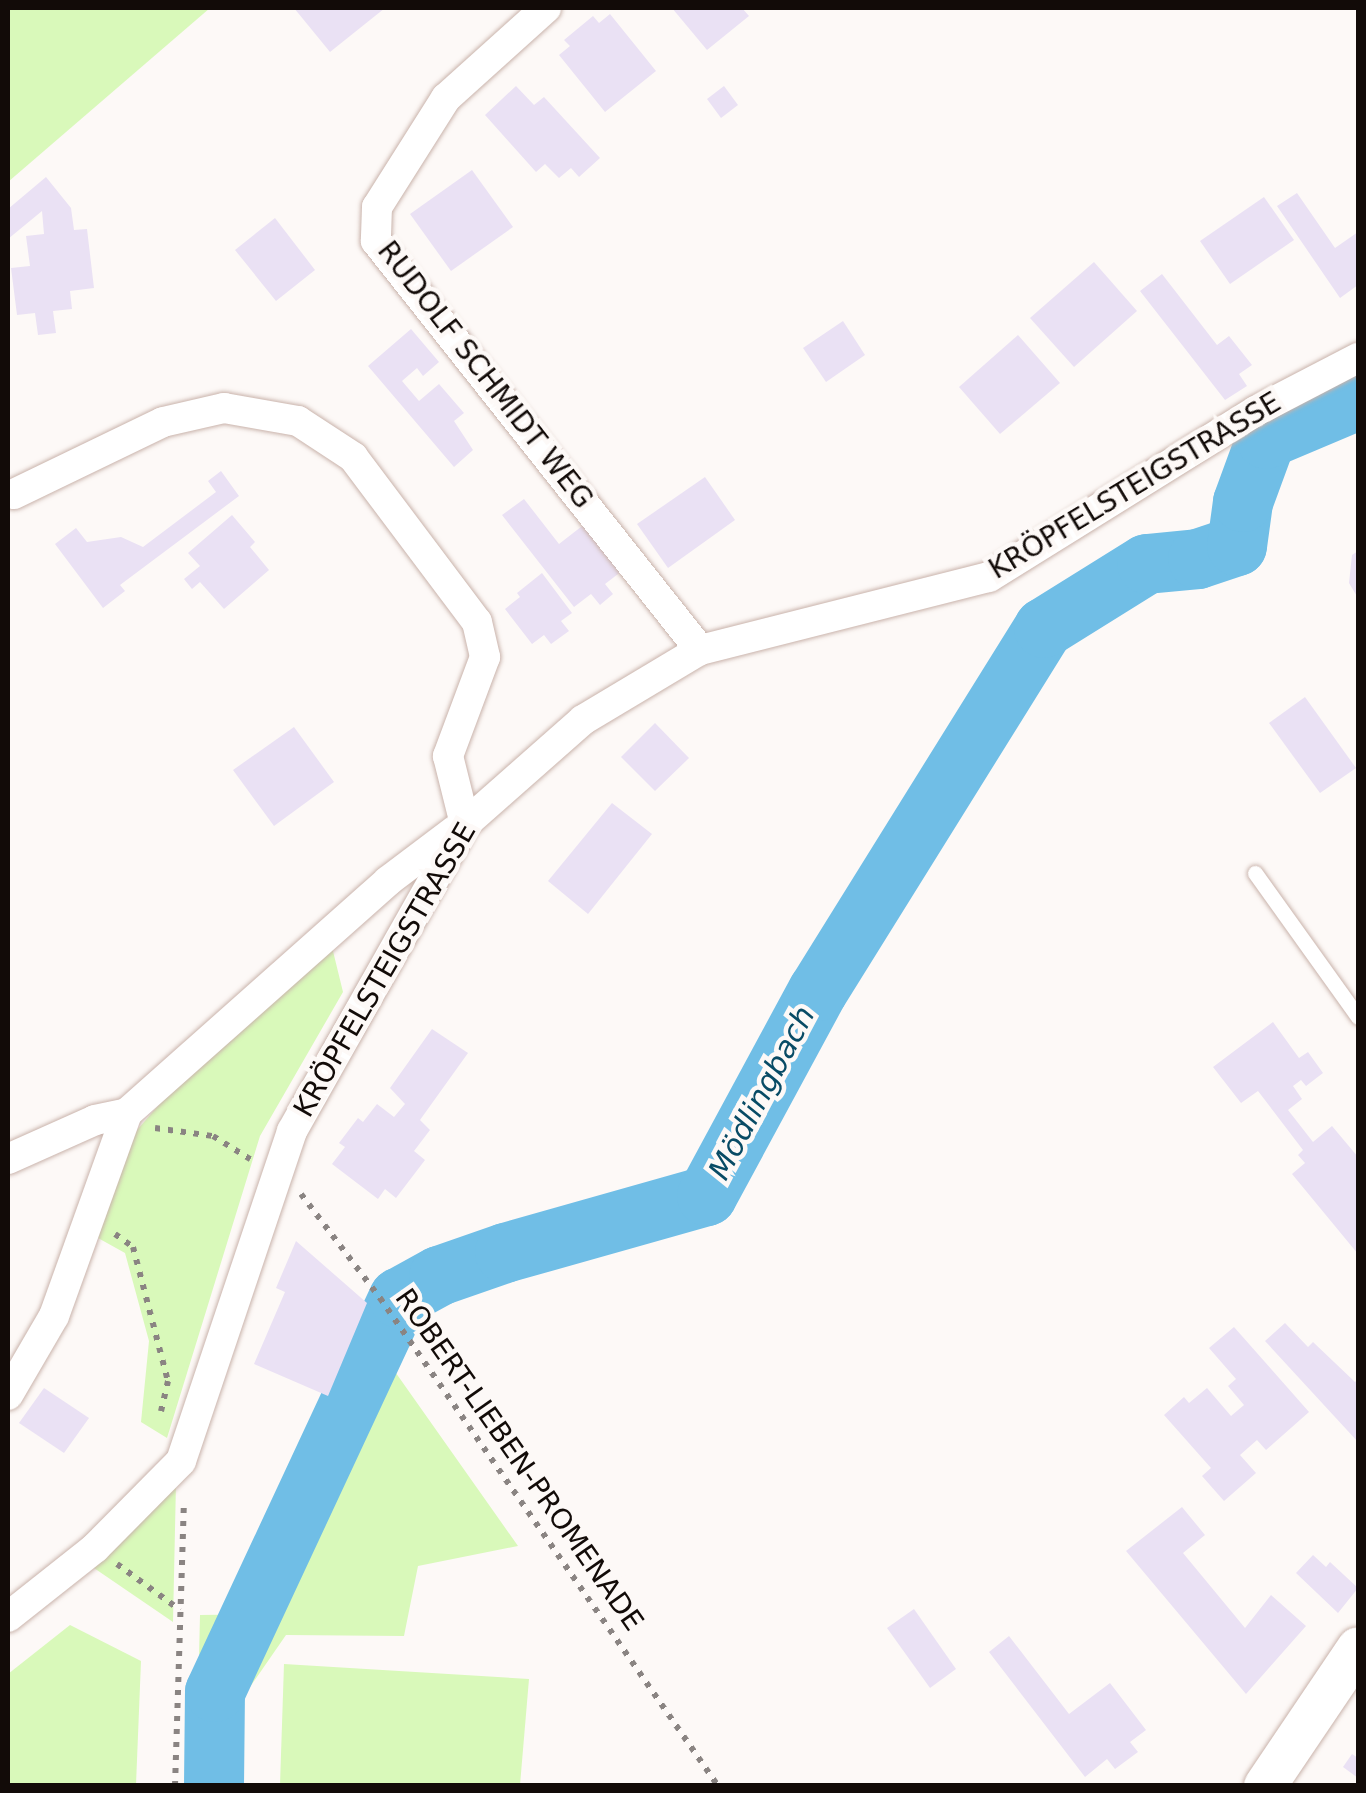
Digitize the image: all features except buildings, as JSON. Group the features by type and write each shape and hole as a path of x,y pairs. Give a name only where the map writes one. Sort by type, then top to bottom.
{"main road":[{"path":"1265,1786 1358,1648"}],"street":[{"name":"RUDOLF SCHMIDT WEG","path":"546,8 446,98 377,206 376,241 700,650"},
{"name":"KRÖPFELSTEIGSTRASSE","path":"8,1617 95,1548 180,1461 266,1162 292,1131 465,824 583,720 700,650 988,576 1256,410 1358,358"},
{"path":"8,1395 54,1316 127,1114 388,881 465,824 448,756 485,657 477,622 353,457 298,421 224,408 164,422 14,494"},
{"path":"8,1159 95,1120 127,1114"}],"lane":[{"path":"1255,873 1358,1017"}],"path":[{"path":"127,1114 153,1128 213,1136 266,1162"},
{"name":"ROBERT-LIEBEN-PROMENADE","path":"266,1162 380,1298 397,1328 718,1786"},
{"path":"90,1216 133,1246 168,1380 156,1437 180,1461 185,1479 175,1786"},
{"path":"95,1548 181,1610"}],"green space":[{"path":"8,8 210,8 8,182"},
{"path":"332,947 343,992 260,1136 167,1438 141,1422 149,1341 125,1253 98,1238 131,1137 183,1077"},
{"path":"391,1366 518,1546 418,1566 404,1636 286,1635 243,1697 244,1785 196,1785 200,1615 270,1614"},
{"path":"176,1483 173,1622 91,1566"},
{"path":"70,1625 141,1661 136,1785 8,1785 8,1674"},
{"path":"284,1664 529,1679 520,1785 280,1785"}],"waterway":[{"name":"Mödlingbach","path":"214,1786 215,1692 399,1298 439,1276 505,1253 707,1196 818,991 1044,628 1147,564 1198,559 1237,546 1243,502 1266,439 1358,400"}]}
